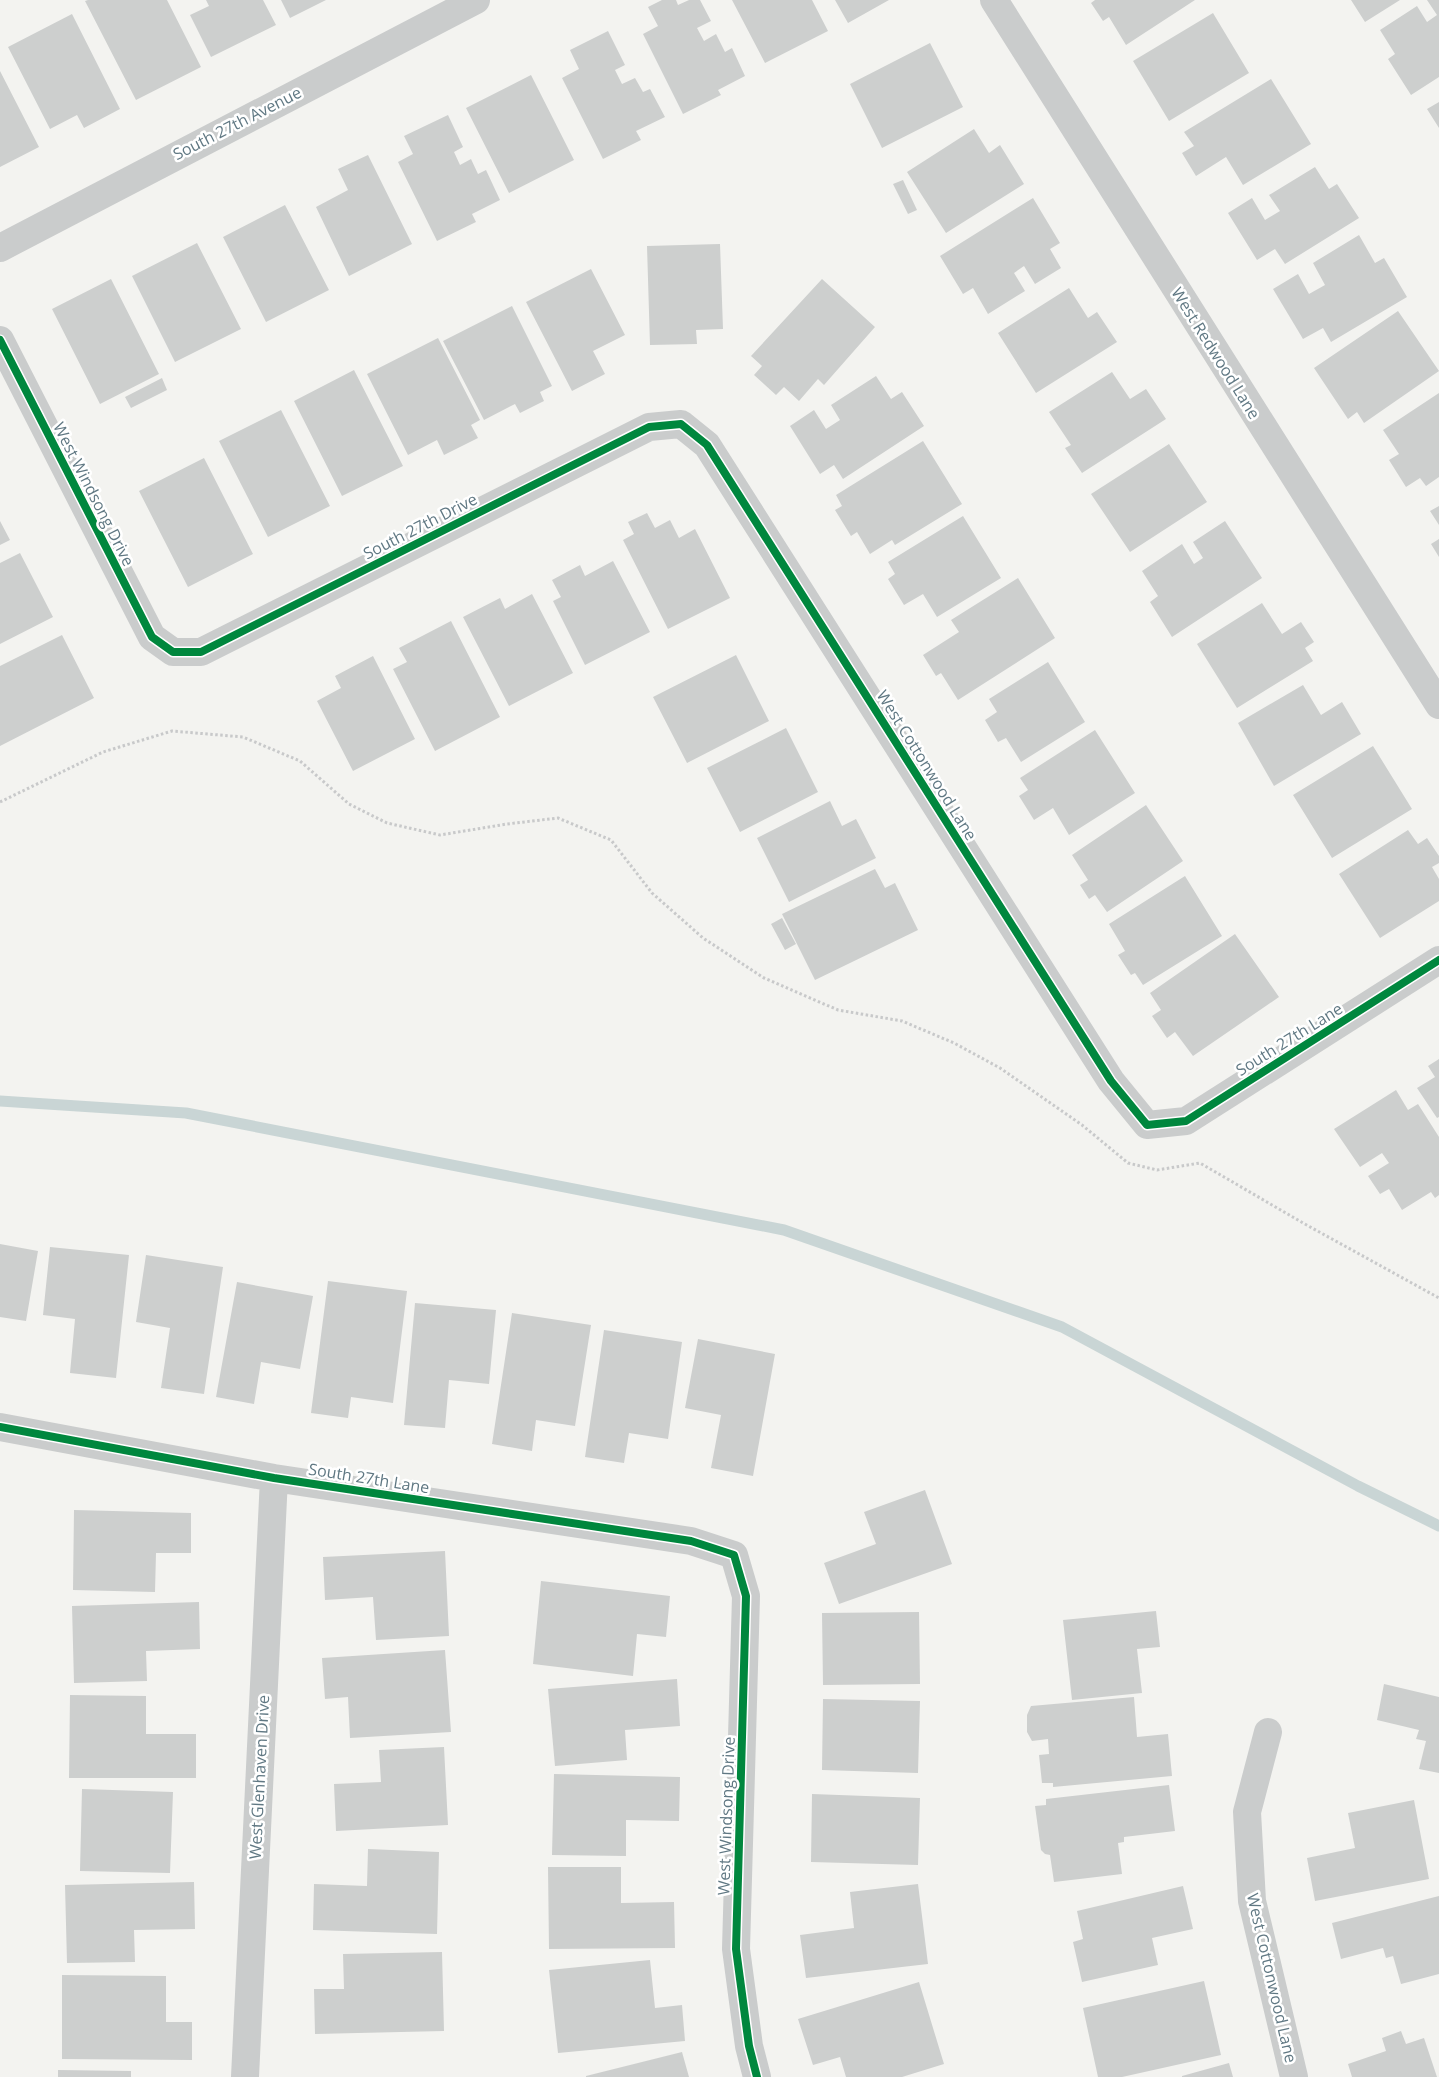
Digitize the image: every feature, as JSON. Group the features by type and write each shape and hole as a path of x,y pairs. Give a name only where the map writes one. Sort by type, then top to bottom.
{"street":[{"name":"South 27th Avenue","path":"0,248 431,10 476,0"},
{"name":"West Redwood Lane","path":"994,0 1439,705"},
{"name":"West Windsong Drive","path":"0,340 152,637 173,652"},
{"name":"South 27th Drive","path":"173,652 201,652 649,427 681,424"},
{"name":"West Cottonwood Lane","path":"681,424 707,445 1111,1081 1147,1125"},
{"name":"South 27th Lane","path":"1147,1125 1186,1121 1439,960"},
{"name":"South 27th Lane","path":"0,1427 274,1478 691,1541 734,1555"},
{"name":"West Glenhaven Drive","path":"245,2077 274,1478"},
{"name":"West Windsong Drive","path":"734,1555 746,1596 736,1949 748,2046 757,2077"},
{"name":"West Cottonwood Lane","path":"1268,1732 1247,1812 1252,1901 1294,2077"}],"path":[{"path":"0,802 103,752 172,731 243,737 300,761 349,804 387,823 440,835 558,818 612,840 659,899 703,938 764,978 838,1010 902,1021 954,1043 1000,1068 1082,1125 1128,1163 1157,1170 1200,1163 1303,1223 1439,1298"}],"building":[{"path":"167,0 201,67 136,100 85,1"},
{"path":"206,0 263,0 276,25 211,57 190,15 209,6"},
{"path":"281,0 326,0 290,18"},
{"path":"662,0 676,0 678,5 689,0 700,0 711,21 697,28 704,41 716,34 725,52 732,48 745,76 718,90 721,95 683,114 643,34 658,26 648,7"},
{"path":"732,0 812,0 828,31 765,63"},
{"path":"835,0 889,0 848,23"},
{"path":"1095,0 1195,0 1126,45 1109,17 1103,21 1091,3"},
{"path":"1351,0 1400,0 1365,22"},
{"path":"1427,0 1439,0 1439,77 1411,95 1388,59 1395,54 1380,30 1417,6 1427,22 1437,15"},
{"path":"1213,13 1249,73 1169,121 1133,61"},
{"path":"72,14 120,109 84,128 77,115 50,129 8,47"},
{"path":"608,31 625,65 615,70 622,84 635,78 643,92 650,89 665,117 636,131 641,140 603,159 562,78 579,69 570,50"},
{"path":"930,43 963,107 882,148 850,84"},
{"path":"0,71 39,147 0,167"},
{"path":"531,75 574,160 509,193 466,108"},
{"path":"1271,79 1311,144 1243,185 1226,157 1196,176 1182,153 1194,146 1184,132"},
{"path":"1439,102 1439,128 1427,109"},
{"path":"448,115 463,147 454,152 460,165 471,159 478,174 486,170 500,200 472,214 476,222 437,241 398,162 413,154 404,136"},
{"path":"974,129 989,153 1000,145 1024,184 946,233 907,172"},
{"path":"368,155 412,244 349,276 316,207 348,190 338,169"},
{"path":"1315,167 1329,189 1337,184 1359,218 1285,264 1275,249 1257,260 1228,213 1252,198 1265,220 1280,211 1269,195"},
{"path":"903,180 917,210 908,214 893,184"},
{"path":"1033,198 1060,243 1050,249 1061,268 1035,284 1024,266 1014,273 1025,291 988,314 973,288 963,294 940,256"},
{"path":"285,205 329,290 266,322 223,237"},
{"path":"1359,235 1375,263 1384,258 1407,297 1331,342 1323,328 1303,339 1273,289 1298,274 1309,294 1325,285 1313,263"},
{"path":"197,243 241,329 175,362 132,276"},
{"path":"720,244 723,329 696,330 697,344 650,345 647,246"},
{"path":"591,269 625,335 593,351 605,374 572,391 526,302"},
{"path":"111,279 159,374 100,404 52,309"},
{"path":"822,279 875,327 824,385 818,379 799,401 784,387 776,395 754,375 762,366 751,356"},
{"path":"1069,288 1088,318 1097,312 1117,342 1036,393 998,333"},
{"path":"512,306 552,386 540,392 544,401 520,413 515,404 484,420 443,341"},
{"path":"1398,311 1439,371 1364,423 1357,412 1348,419 1314,368"},
{"path":"438,338 480,420 471,425 478,438 444,455 437,440 408,455 367,374"},
{"path":"354,370 403,466 342,496 294,401"},
{"path":"1112,372 1130,399 1146,389 1166,419 1082,473 1065,448 1071,445 1049,412"},
{"path":"876,376 891,399 902,392 924,426 843,479 834,465 820,474 790,426 814,410 826,429 840,420 831,405"},
{"path":"162,378 167,390 131,408 125,397"},
{"path":"1439,393 1439,477 1426,486 1420,478 1406,487 1389,460 1399,454 1383,430"},
{"path":"281,410 330,506 268,537 219,441"},
{"path":"923,441 962,504 895,545 892,540 870,554 857,532 851,536 835,510 842,506 836,495"},
{"path":"1169,444 1207,502 1130,552 1091,494"},
{"path":"204,458 253,554 188,587 139,491"},
{"path":"1439,506 1439,525 1430,511"},
{"path":"647,513 655,528 670,520 679,538 695,529 730,598 668,629 623,540 634,534 628,522"},
{"path":"963,516 1001,578 937,617 923,594 904,605 888,579 895,574 888,562"},
{"path":"0,521 10,540 0,545"},
{"path":"1225,521 1262,578 1172,637 1150,602 1158,596 1142,571 1182,544 1194,564 1203,558 1193,542"},
{"path":"1439,539 1439,557 1431,544"},
{"path":"20,553 53,617 0,644 0,563"},
{"path":"613,561 650,632 585,665 553,601 561,597 552,580 580,565 585,576"},
{"path":"1018,578 1055,638 958,700 941,673 936,676 923,655 959,632 951,620"},
{"path":"532,594 573,673 509,706 463,617 500,598 505,609"},
{"path":"1262,603 1282,634 1301,622 1314,642 1305,648 1313,661 1237,708 1197,644"},
{"path":"451,621 500,717 435,751 393,669 407,662 399,648"},
{"path":"62,635 94,698 0,746 0,666"},
{"path":"736,655 769,721 687,763 653,697"},
{"path":"373,656 415,739 353,771 317,701 341,688 335,676"},
{"path":"1048,662 1085,722 1021,762 1006,738 998,742 985,720 997,712 989,699"},
{"path":"1303,685 1321,715 1342,702 1361,734 1274,786 1238,723"},
{"path":"786,728 818,792 740,832 707,768"},
{"path":"1095,730 1135,793 1069,835 1053,808 1034,820 1019,796 1028,790 1020,778"},
{"path":"1373,746 1412,809 1332,858 1293,795"},
{"path":"830,801 842,826 856,819 876,858 789,902 757,838"},
{"path":"1146,805 1183,861 1107,912 1095,895 1089,899 1080,885 1088,880 1072,855"},
{"path":"1408,830 1418,844 1427,838 1439,856 1439,863 1432,867 1439,879 1439,901 1380,938 1339,874"},
{"path":"875,869 885,888 895,883 918,930 815,980 782,914"},
{"path":"1185,876 1222,936 1143,985 1135,973 1131,975 1118,955 1125,951 1109,924"},
{"path":"782,918 796,944 785,950 771,924"},
{"path":"1235,934 1279,997 1193,1056 1175,1032 1167,1038 1152,1016 1161,1010 1150,993"},
{"path":"1439,1059 1439,1117 1437,1118 1417,1088 1435,1077 1428,1066"},
{"path":"1396,1090 1408,1110 1418,1104 1439,1137 1439,1195 1435,1198 1431,1192 1402,1210 1389,1189 1380,1194 1368,1176 1389,1163 1382,1153 1360,1167 1334,1129"},
{"path":"0,1244 38,1251 26,1321 0,1317"},
{"path":"50,1247 129,1255 116,1378 70,1373 75,1319 43,1315"},
{"path":"146,1255 223,1267 204,1394 161,1388 170,1328 136,1322"},
{"path":"328,1281 407,1291 393,1403 351,1397 348,1418 311,1413"},
{"path":"237,1282 313,1296 300,1369 261,1362 254,1404 216,1397"},
{"path":"415,1303 496,1310 489,1384 449,1380 445,1428 404,1425"},
{"path":"512,1313 591,1325 575,1426 536,1420 532,1451 492,1444"},
{"path":"604,1330 682,1342 668,1439 629,1433 624,1463 585,1457"},
{"path":"698,1339 775,1354 753,1476 711,1468 721,1415 685,1408"},
{"path":"925,1490 952,1564 839,1604 824,1563 876,1544 864,1512"},
{"path":"74,1510 191,1513 191,1553 156,1553 155,1592 73,1590"},
{"path":"445,1551 449,1636 376,1640 373,1597 325,1600 323,1557"},
{"path":"541,1581 670,1596 666,1637 637,1634 633,1676 533,1664"},
{"path":"199,1602 200,1649 146,1651 147,1681 74,1683 72,1606"},
{"path":"1156,1611 1160,1647 1137,1649 1142,1693 1072,1700 1063,1620"},
{"path":"919,1612 920,1684 823,1685 822,1613"},
{"path":"445,1650 451,1732 350,1738 348,1697 325,1699 322,1658"},
{"path":"677,1679 680,1726 625,1730 627,1760 555,1766 548,1689"},
{"path":"1384,1684 1439,1697 1439,1773 1419,1769 1426,1741 1416,1739 1419,1730 1377,1720"},
{"path":"70,1695 146,1696 146,1734 196,1734 196,1778 69,1778"},
{"path":"1134,1697 1137,1737 1168,1734 1172,1776 1053,1787 1053,1783 1042,1783 1039,1755 1049,1754 1048,1739 1032,1741 1027,1732 1027,1715 1031,1706"},
{"path":"823,1699 920,1701 918,1773 822,1770"},
{"path":"444,1747 448,1825 336,1831 334,1784 381,1782 379,1750"},
{"path":"554,1774 680,1777 679,1821 626,1820 626,1856 552,1855"},
{"path":"1169,1785 1175,1831 1124,1837 1124,1842 1118,1843 1122,1874 1054,1882 1050,1855 1045,1854 1041,1850 1035,1806 1046,1805 1046,1799"},
{"path":"82,1789 173,1792 170,1873 80,1871"},
{"path":"812,1794 920,1798 918,1865 811,1862"},
{"path":"1414,1800 1429,1879 1315,1901 1307,1858 1355,1848 1348,1813"},
{"path":"368,1849 439,1852 437,1934 313,1930 314,1884 367,1886"},
{"path":"548,1867 621,1867 621,1903 674,1902 675,1948 549,1949"},
{"path":"194,1882 195,1929 134,1930 135,1962 67,1963 65,1885"},
{"path":"918,1884 928,1964 806,1978 800,1935 854,1928 850,1892"},
{"path":"1183,1886 1193,1929 1152,1938 1158,1965 1082,1982 1073,1942 1083,1939 1077,1911"},
{"path":"1439,1896 1439,1974 1401,1984 1393,1956 1386,1958 1383,1948 1341,1959 1332,1923"},
{"path":"442,1952 444,2031 315,2034 314,1989 344,1989 343,1954"},
{"path":"650,1960 655,2008 682,2005 685,2041 558,2053 549,1970"},
{"path":"62,1975 166,1976 166,2022 192,2022 192,2060 62,2059"},
{"path":"1204,1981 1221,2055 1122,2077 1098,2077 1083,2008"},
{"path":"919,1982 944,2064 902,2077 846,2077 840,2057 813,2065 798,2019"},
{"path":"1401,2031 1406,2044 1424,2038 1437,2077 1352,2077 1348,2064 1386,2051 1382,2038"},
{"path":"682,2052 689,2077 586,2077 586,2076"},
{"path":"1229,2063 1233,2077 1182,2077 1182,2076"},
{"path":"58,2070 131,2071 131,2077 58,2077"}],"waterway":[{"path":"0,1101 186,1113 784,1230 1062,1327 1358,1486 1439,1526"}],"cycle path":[{"path":"0,340 152,637 173,652 201,652 649,427 681,424 707,445 1111,1081 1147,1125 1186,1121 1439,960"},
{"path":"0,1427 274,1478 691,1541 734,1555 746,1596 736,1949 749,2046 757,2077"}]}
